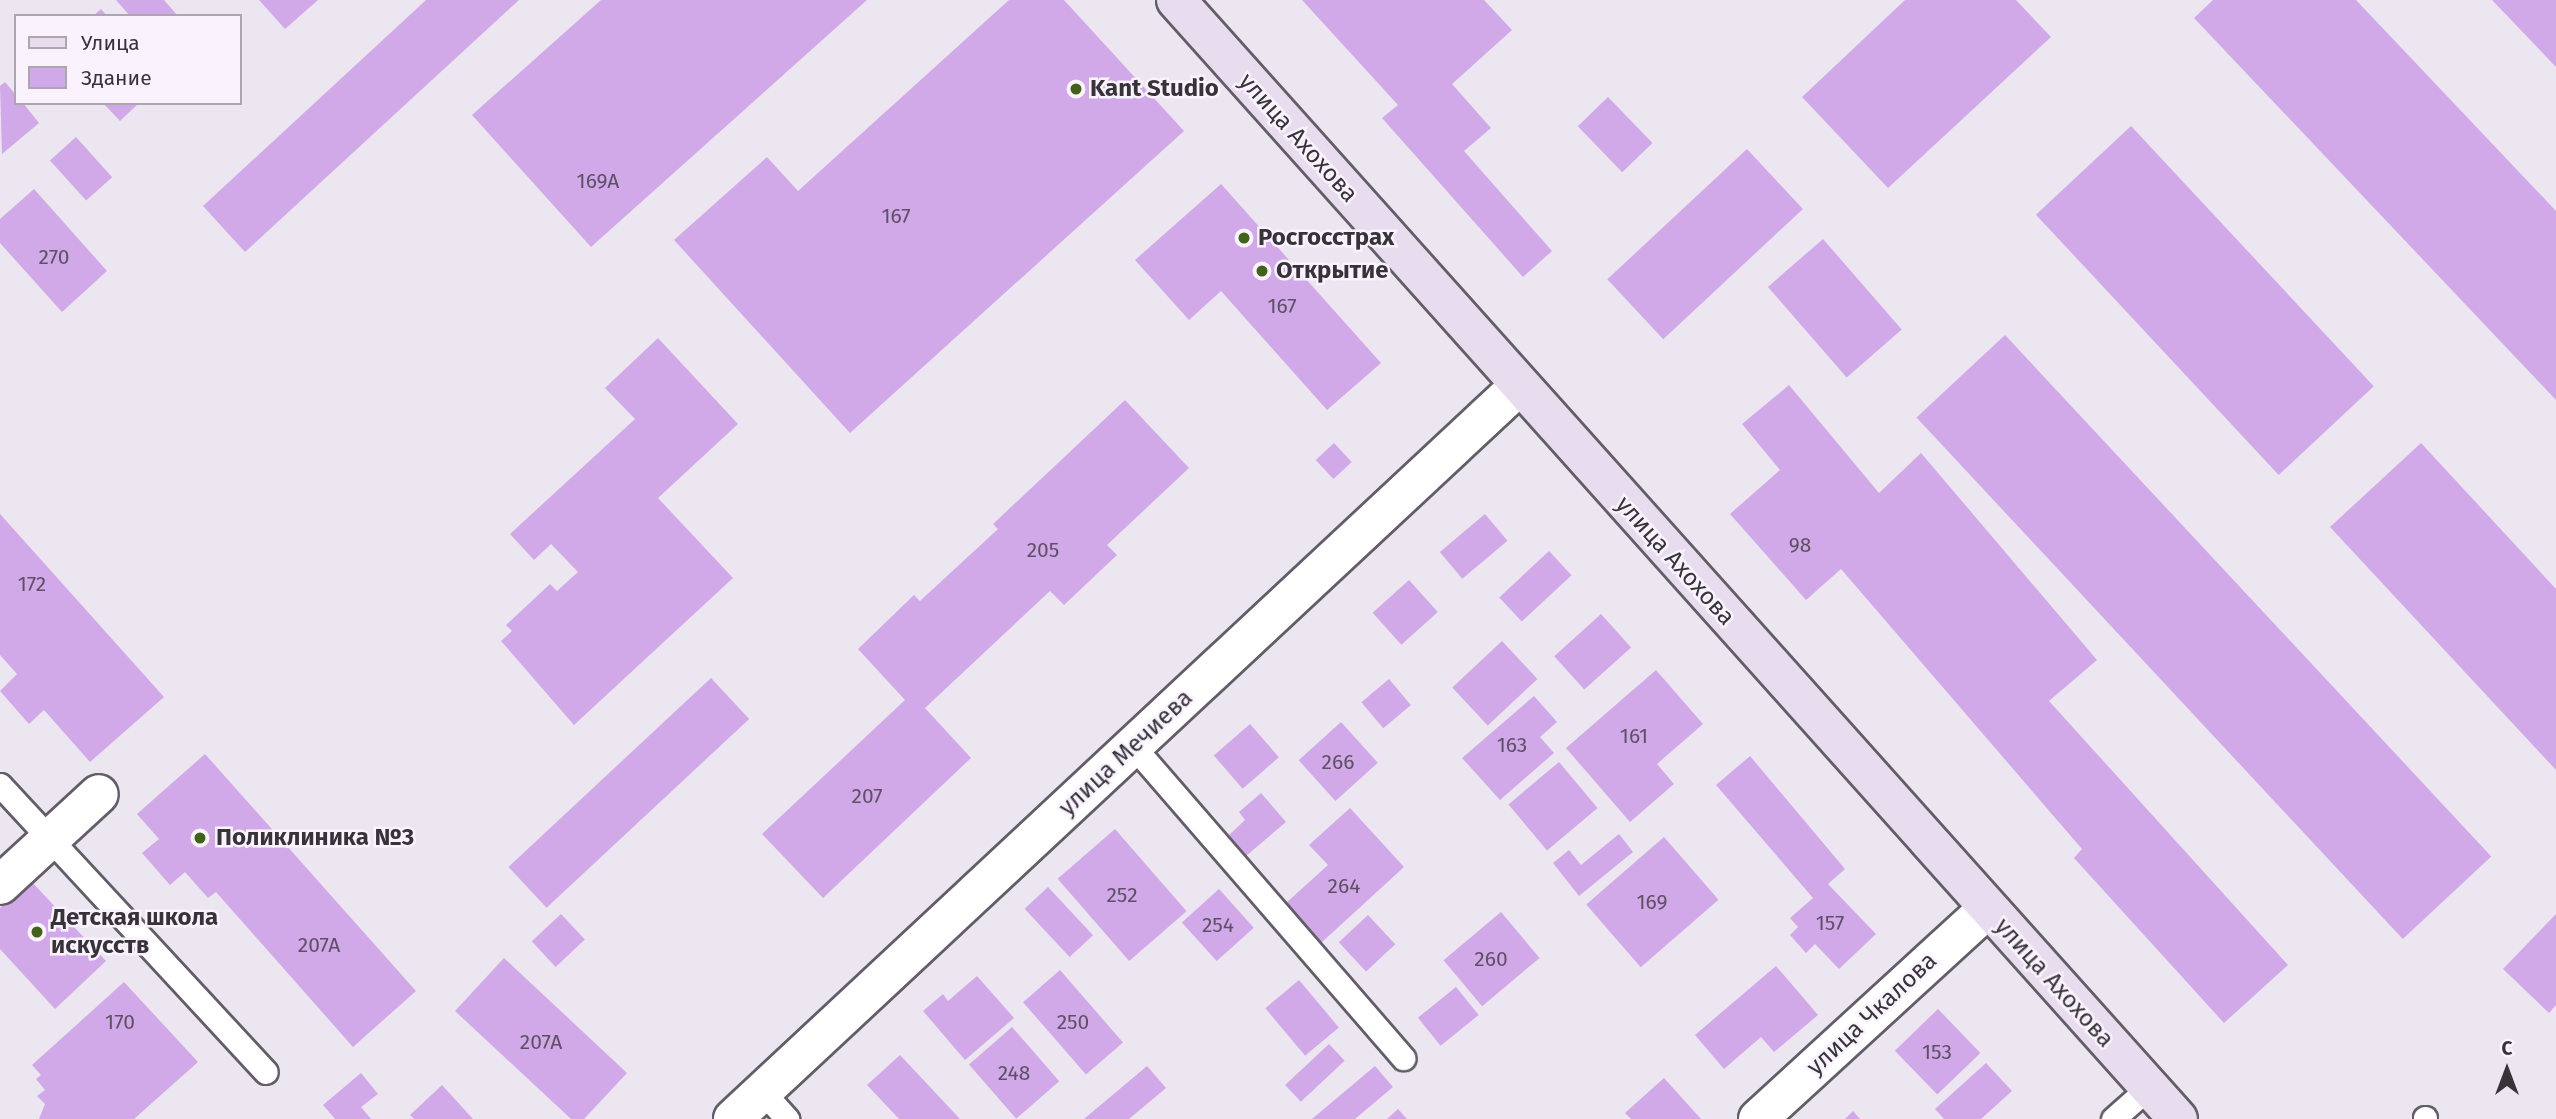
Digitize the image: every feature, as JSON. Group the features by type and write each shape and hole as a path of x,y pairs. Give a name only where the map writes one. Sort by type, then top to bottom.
{"main road":[{"name":"улица Ахохова","path":"1175,0 2178,1119"}],"street":[{"name":"улица Мечиева","path":"733,1119 775,1105 1133,746 1519,386"},
{"path":"0,885 99,794"},
{"name":"улица Чкалова","path":"1758,1119 1987,909"}],"lane":[{"path":"1133,746 1403,1058"},
{"path":"0,785 266,1072"},
{"path":"2113,1119 2149,1087"}],"building":[{"path":"116,0 164,0 176,14 128,14"},
{"path":"259,0 318,0 285,29"},
{"path":"426,0 519,0 245,252 203,206"},
{"path":"601,0 867,0 591,247 472,115"},
{"path":"1009,0 1064,0 1184,131 850,433 674,240 767,157 798,191"},
{"path":"1302,0 1484,0 1512,30 1452,84 1491,128 1464,151 1552,251 1523,277 1382,118 1398,105"},
{"path":"1905,0 2016,0 2051,37 1888,188 1802,97"},
{"path":"2213,0 2356,0 2556,211 2556,400 2194,18"},
{"path":"2492,0 2556,0 2556,67"},
{"path":"5,82 14,93 14,105 25,105 39,123 2,154 0,86"},
{"path":"1608,97 1652,143 1622,172 1578,126"},
{"path":"105,105 137,105 120,121"},
{"path":"2131,126 2374,386 2279,475 2036,215"},
{"path":"76,137 112,177 86,201 50,160"},
{"path":"1747,149 1803,209 1663,339 1607,279"},
{"path":"1221,184 1381,363 1327,410 1221,291 1189,320 1135,260"},
{"path":"34,189 107,271 62,312 0,243 0,219"},
{"path":"1823,239 1902,330 1847,377 1768,287"},
{"path":"2005,335 2491,856 2403,939 1917,418"},
{"path":"658,338 738,424 658,498 733,578 574,725 501,641 512,631 506,625 550,584 557,591 578,572 551,544 534,560 510,534 635,419 605,388"},
{"path":"1789,385 1879,493 1921,453 2097,660 2049,701 2288,965 2224,1023 2074,858 2082,849 1841,569 1806,600 1730,514 1780,470 1742,424"},
{"path":"1125,400 1189,468 1107,545 1117,555 1064,605 1050,591 925,708 971,758 823,898 762,834 905,700 858,649 914,595 920,601 998,529 993,524"},
{"path":"1334,443 1352,462 1333,479 1316,460"},
{"path":"2421,443 2556,589 2556,770 2330,527"},
{"path":"0,514 164,697 90,762 44,710 29,724 0,691 17,674 0,655"},
{"path":"1485,514 1507,541 1462,579 1440,552"},
{"path":"1549,551 1572,575 1522,622 1499,597"},
{"path":"1409,580 1438,612 1401,645 1373,613"},
{"path":"1601,614 1631,647 1584,690 1554,656"},
{"path":"1502,641 1537,679 1488,725 1452,687"},
{"path":"1656,670 1703,724 1657,764 1674,784 1630,822 1566,748"},
{"path":"711,678 749,719 547,908 508,867"},
{"path":"1389,679 1411,705 1383,728 1361,702"},
{"path":"1534,696 1557,722 1540,737 1554,753 1500,800 1462,758"},
{"path":"1341,722 1378,763 1335,801 1299,760"},
{"path":"1250,724 1279,757 1243,789 1214,755"},
{"path":"205,754 416,991 353,1047 216,892 208,898 185,872 170,885 142,853 159,839 137,814"},
{"path":"1750,756 1845,869 1828,884 1876,934 1839,969 1815,944 1806,953 1790,935 1798,927 1790,918 1813,898 1716,785"},
{"path":"1559,762 1598,808 1547,850 1508,804"},
{"path":"1261,793 1286,822 1246,856 1228,836 1245,820 1239,812"},
{"path":"1350,808 1404,867 1321,943 1285,904 1328,865 1309,845"},
{"path":"1115,829 1187,911 1129,961 1058,879"},
{"path":"1619,834 1633,852 1579,896 1553,863 1569,850 1581,865"},
{"path":"1664,837 1718,900 1641,967 1586,905"},
{"path":"30,880 106,961 55,1009 0,949 0,908"},
{"path":"1048,887 1093,935 1070,957 1025,909"},
{"path":"1219,889 1254,928 1217,961 1182,922"},
{"path":"1501,912 1540,958 1482,1006 1444,960"},
{"path":"561,914 585,940 556,967 532,941"},
{"path":"2556,914 2556,1005 2549,1013 2503,969"},
{"path":"1368,915 1395,944 1366,972 1339,942"},
{"path":"504,958 627,1073 584,1119 571,1119 455,1011"},
{"path":"1776,966 1818,1015 1774,1052 1761,1037 1724,1069 1695,1035"},
{"path":"1060,970 1123,1042 1086,1075 1023,1002"},
{"path":"977,976 1014,1018 965,1060 923,1011 943,994 948,1001"},
{"path":"1299,980 1339,1027 1305,1056 1265,1008"},
{"path":"124,982 198,1062 134,1119 39,1119 45,1104 37,1096 45,1090 36,1079 41,1075 32,1065"},
{"path":"1456,987 1479,1015 1441,1046 1418,1018"},
{"path":"1938,1009 1980,1053 1937,1095 1895,1051"},
{"path":"1012,1027 1059,1081 1016,1119 969,1064"},
{"path":"1329,1044 1345,1061 1301,1102 1285,1085"},
{"path":"900,1055 960,1119 899,1119 867,1085"},
{"path":"1986,1063 2012,1091 1981,1119 1944,1119 1935,1109"},
{"path":"1147,1066 1166,1088 1129,1119 1084,1119"},
{"path":"1375,1066 1393,1087 1355,1119 1312,1119"},
{"path":"361,1073 378,1094 361,1107 371,1119 335,1119 323,1105"},
{"path":"1664,1078 1701,1119 1631,1119 1625,1113"},
{"path":"442,1085 473,1119 414,1119 410,1115"},
{"path":"1398,1109 1407,1119 1387,1119"},
{"path":"1853,1111 1860,1119 1845,1119"}],"place":[{"name":"Kant Studio","path":"1076,89"},
{"name":"Росгосстрах","path":"1244,238"},
{"name":"Открытие","path":"1262,271"},
{"name":"Поликлиника №3","path":"200,838"},
{"name":"Детская школа искусств","path":"37,932"}]}
